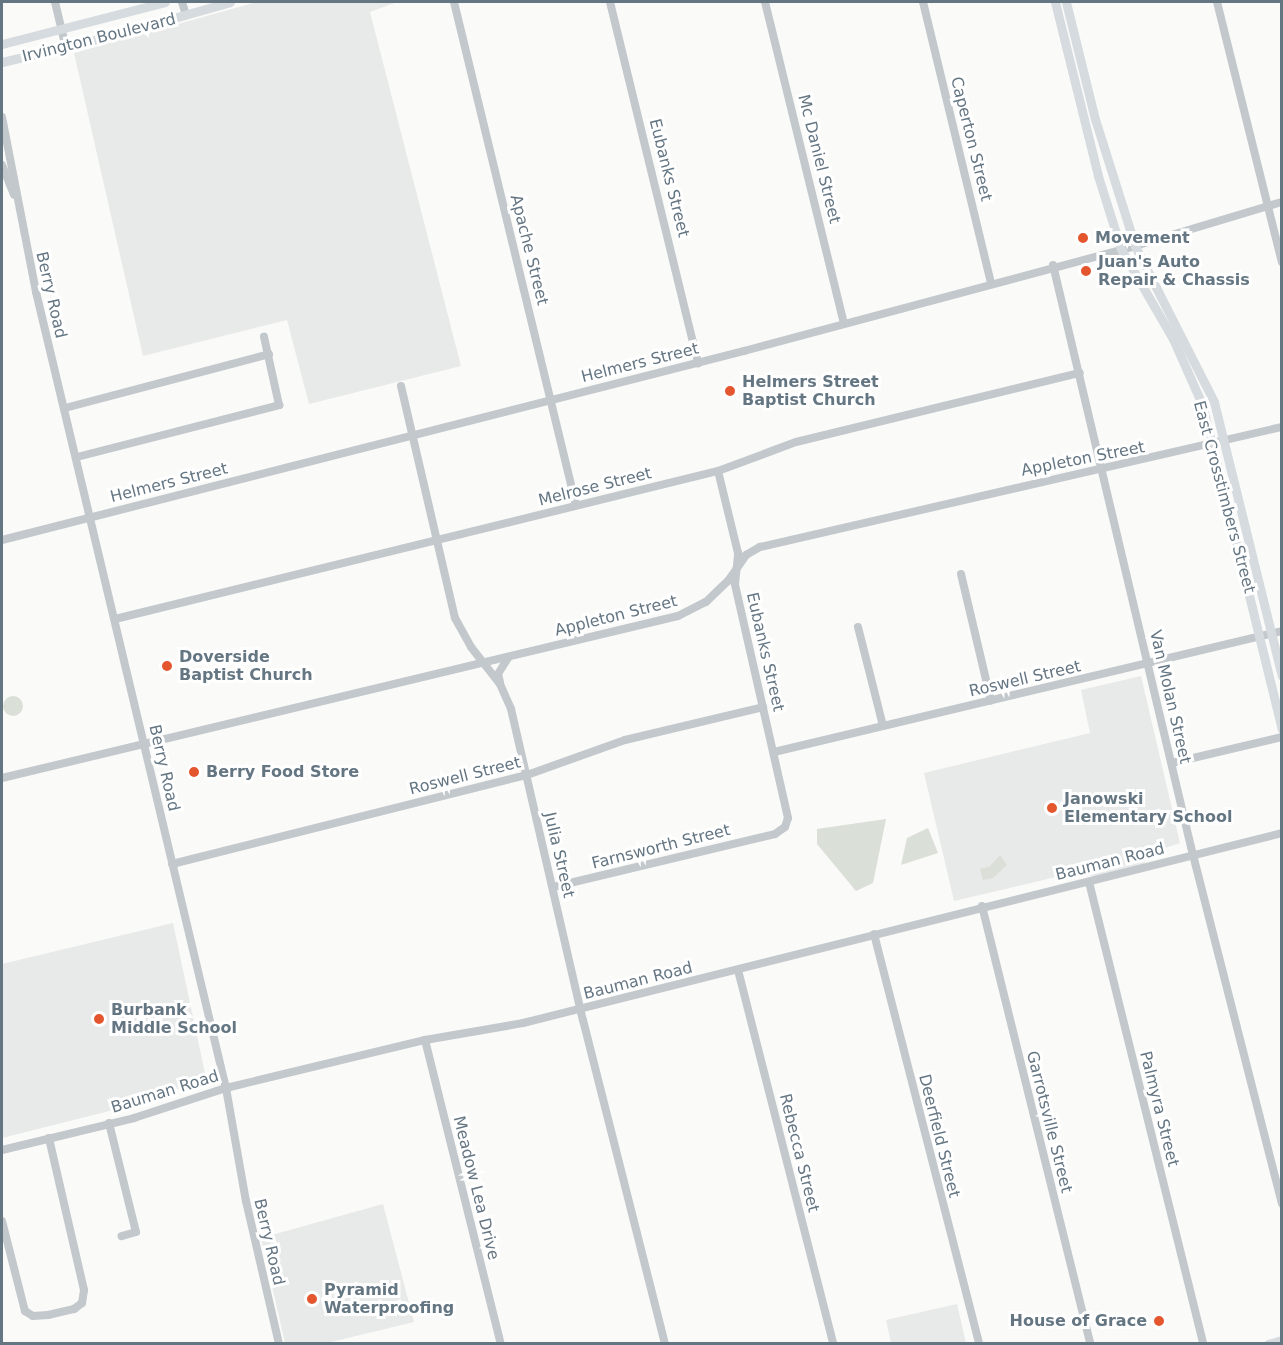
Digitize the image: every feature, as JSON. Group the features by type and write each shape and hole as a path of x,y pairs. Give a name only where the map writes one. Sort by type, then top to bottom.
{"main road":[{"name":"Irvington Boulevard","path":"2,44 165,2"},
{"name":"Irvington Boulevard","path":"2,62 66,48 186,15 211,5 230,2"},
{"name":"East Crosstimbers Street","path":"1055,2 1085,122 1121,249 1173,339 1202,404 1241,554 1281,729"},
{"name":"East Crosstimbers Street","path":"1066,2 1095,118 1135,246 1210,390 1281,676"},
{"path":"1061,26 1071,24"},
{"path":"1085,122 1095,118"},
{"path":"1173,339 1182,333"},
{"path":"1241,554 1251,552"},
{"path":"1268,1344 1281,1340"}],"street":[{"path":"55,2 66,48"},
{"path":"182,2 186,15"},
{"name":"Apache Street","path":"454,2 576,505"},
{"name":"Eubanks Street","path":"610,2 698,363"},
{"name":"Mc Daniel Street","path":"765,2 844,323"},
{"name":"Caperton Street","path":"923,2 991,283"},
{"path":"1217,2 1281,262"},
{"name":"Berry Road","path":"2,117 14,170 15,199"},
{"name":"Berry Road","path":"2,165 15,199 226,1088 246,1201 279,1344"},
{"name":"Helmers Street","path":"2,540 413,436 551,398 698,363 1053,265 1135,246 1281,202"},
{"name":"Van Molan Street","path":"1053,265 1193,855 1281,1204"},
{"path":"76,457 276,407 280,401 264,337"},
{"path":"64,408 269,354"},
{"name":"Melrose Street","path":"115,619 718,471 796,442 1080,373"},
{"name":"Julia Street","path":"401,386 454,618 483,663 500,684 527,775 580,1009 665,1344"},
{"name":"Appleton Street","path":"2,778 678,616 706,602 732,582 742,554 760,547 1000,490 1101,471 1281,427"},
{"path":"718,471 742,554"},
{"path":"961,574 991,701"},
{"name":"Eubanks Street","path":"732,582 788,818 785,827 775,834"},
{"path":"858,627 883,726"},
{"name":"Roswell Street","path":"774,752 1281,630"},
{"path":"500,684 501,664 509,657"},
{"name":"Roswell Street","path":"172,864 527,775 625,740 763,707"},
{"path":"1172,763 1281,737"},
{"name":"Bauman Road","path":"2,1150 109,1123 226,1088 425,1040 504,1028 982,906 1089,882 1281,833"},
{"name":"Farnsworth Street","path":"553,887 775,834"},
{"name":"Palmyra Street","path":"1089,882 1203,1344"},
{"name":"Garrotsville Street","path":"982,906 1090,1344"},
{"name":"Deerfield Street","path":"874,934 979,1344"},
{"name":"Rebecca Street","path":"738,970 832,1344"},
{"name":"Meadow Lea Drive","path":"425,1040 501,1344"},
{"path":"109,1123 136,1232 122,1236"},
{"path":"2,1221 25,1311 33,1316 48,1315 74,1309 82,1303 84,1290 49,1138"}],"shaded area":[{"path":"257,2 397,2 370,12 461,366 309,404 287,320 143,356 74,53"},
{"name":"Janowski Elementary School","path":"1141,676 1180,843 1147,854 1144,865 1095,877 1077,872 954,901 924,773 1090,733 1081,690"},
{"path":"9,696 17,696 23,702 23,710 17,716 9,716 3,710 3,702"},
{"path":"886,819 873,883 856,891 817,844 817,829"},
{"path":"928,828 938,853 901,865 907,838"},
{"path":"1000,855 1007,865 993,878 983,880 980,869 989,867"},
{"name":"Burbank Middle School","path":"173,923 206,1078 141,1103 2,1138 2,964"},
{"path":"383,1204 414,1322 327,1343 285,1343 261,1238"},
{"path":"957,1304 966,1343 891,1343 886,1320"}],"place":[{"name":"Movement","path":"1083,238"},
{"name":"Juan's Auto Repair & Chassis","path":"1086,271"},
{"name":"Helmers Street Baptist Church","path":"730,391"},
{"name":"Doverside Baptist Church","path":"167,666"},
{"name":"Berry Food Store","path":"194,772"},
{"name":"Janowski Elementary School","path":"1052,808"},
{"name":"Burbank Middle School","path":"99,1019"},
{"name":"Pyramid Waterproofing","path":"312,1299"},
{"name":"House of Grace","path":"1159,1321"}]}
